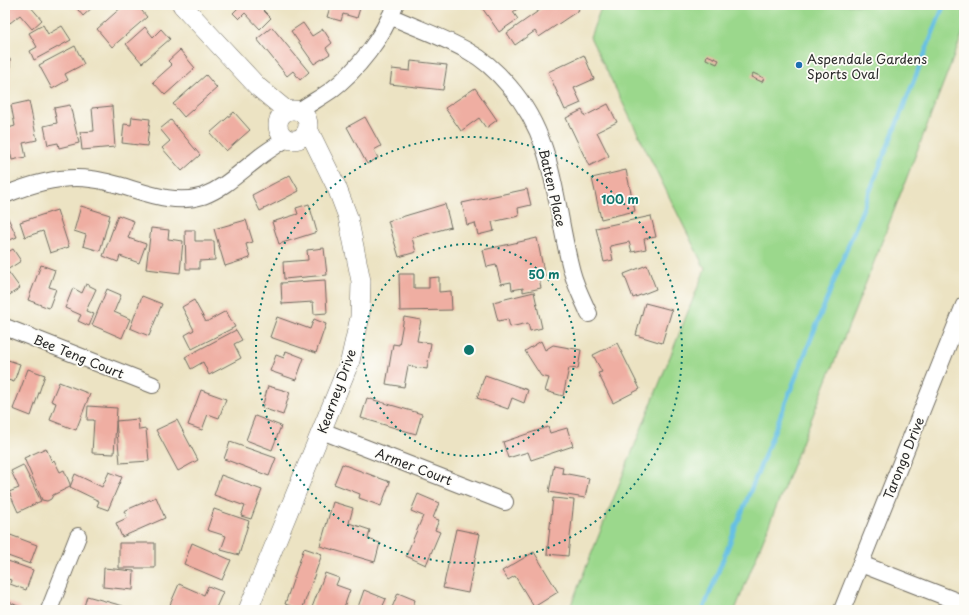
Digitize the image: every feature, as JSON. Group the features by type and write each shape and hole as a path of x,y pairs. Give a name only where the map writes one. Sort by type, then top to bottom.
{"street":[{"name":"Kearney Drive","path":"182,5 293,125 325,166 337,188 348,217 361,281 360,317 350,361 248,610"},
{"path":"5,195 44,182 90,178 121,184 154,196 188,199 203,196 218,189 232,180 347,77 368,53 393,11"},
{"name":"Batten Place","path":"393,11 469,51 499,74 522,101 540,134 551,168 572,272 589,314"},
{"name":"Tarongo Drive","path":"842,610 964,305"},
{"name":"Bee Teng Court","path":"5,327 152,385"},
{"name":"Armer Court","path":"322,431 505,502"},
{"path":"49,610 78,536"},
{"path":"861,564 964,604"}],"green space":[{"path":"602,5 964,5 964,30 869,275 735,610 569,610 705,269 590,37"}],"building":[{"path":"6,5 29,5 42,20 32,29 20,15 10,23 5,17"},
{"path":"74,5 95,5 83,16"},
{"path":"124,5 137,5 147,17 112,47 97,29"},
{"path":"241,5 269,5 263,10 271,18 260,29 245,13 239,19 233,13"},
{"path":"325,5 361,5 357,18 343,14 341,21 327,17 330,7"},
{"path":"480,5 523,5 513,12 518,19 499,32"},
{"path":"547,5 576,5 579,10 539,37 535,31 515,45 507,33"},
{"path":"303,23 312,36 323,29 332,43 326,48 330,54 314,64 291,31"},
{"path":"43,25 48,34 62,26 71,40 34,60 30,51 37,47 29,33"},
{"path":"145,27 153,37 161,29 170,39 142,63 126,44"},
{"path":"272,27 309,72 300,80 293,71 287,76 257,39"},
{"path":"75,46 84,64 65,74 68,80 52,89 39,65"},
{"path":"180,50 195,68 165,95 153,82 172,65 168,61"},
{"path":"584,55 594,79 574,88 581,103 565,110 548,72"},
{"path":"707,55 719,60 717,64 706,59"},
{"path":"5,59 10,59 10,91 5,91"},
{"path":"411,61 447,65 443,90 390,84 392,69 410,71"},
{"path":"753,73 764,78 762,82 751,77"},
{"path":"206,75 217,88 184,117 173,104"},
{"path":"475,88 497,120 486,128 479,118 461,131 445,108"},
{"path":"29,101 37,140 23,143 26,157 12,160 5,129 15,126 11,105"},
{"path":"608,104 617,122 597,132 609,156 589,166 566,118 582,110 585,116"},
{"path":"70,105 79,143 59,148 58,143 48,145 44,126 57,123 54,108"},
{"path":"112,106 115,147 82,150 80,132 94,131 92,108"},
{"path":"234,112 250,130 226,151 210,133"},
{"path":"132,117 150,119 147,146 122,143 124,124 131,125"},
{"path":"365,117 381,146 374,150 378,158 367,164 347,127"},
{"path":"171,120 200,155 182,171 162,148 170,141 160,129"},
{"path":"5,153 10,164 5,166"},
{"path":"626,170 635,211 601,219 592,178"},
{"path":"290,175 299,191 260,211 252,195"},
{"path":"527,189 531,205 518,208 519,216 492,222 494,231 478,235 475,223 467,225 462,203"},
{"path":"309,204 317,232 279,244 272,222 298,214 296,208"},
{"path":"445,204 451,227 412,238 416,252 399,257 388,221"},
{"path":"81,206 110,215 100,251 83,246 86,235 74,231"},
{"path":"57,210 69,247 50,253 43,231 25,237 20,222"},
{"path":"118,215 134,221 128,238 146,244 139,263 120,256 118,262 103,256"},
{"path":"7,216 17,237 5,242 5,217"},
{"path":"651,216 656,237 644,239 646,249 632,252 629,242 610,246 613,260 604,262 596,228"},
{"path":"246,220 253,242 246,244 250,258 225,266 214,229"},
{"path":"151,228 169,230 168,239 183,241 180,273 146,269"},
{"path":"185,230 195,230 195,241 214,241 215,260 199,261 199,269 186,269"},
{"path":"537,238 545,277 539,278 541,288 523,292 523,288 512,290 511,282 501,284 496,265 487,267 483,250"},
{"path":"324,248 327,275 284,279 283,262 308,260 307,250"},
{"path":"13,249 21,261 7,270 20,288 5,298 5,254"},
{"path":"41,265 55,270 49,287 56,289 49,308 28,300"},
{"path":"647,265 656,289 633,298 624,274"},
{"path":"399,274 414,274 414,288 429,288 429,278 439,277 439,292 451,291 452,310 400,311"},
{"path":"325,280 327,313 314,314 313,302 282,304 281,283"},
{"path":"86,284 96,289 86,311 94,314 89,326 78,321 81,315 65,308 73,288 82,293"},
{"path":"107,289 121,295 114,312 130,319 122,338 92,325"},
{"path":"534,292 542,328 530,331 528,323 510,327 508,319 498,321 493,302"},
{"path":"142,296 162,304 149,336 130,328"},
{"path":"194,300 206,322 226,311 235,327 192,349 185,335 194,330 182,307"},
{"path":"645,303 672,310 662,343 636,335"},
{"path":"277,317 310,329 314,319 326,324 316,353 270,337"},
{"path":"404,317 421,320 417,341 431,343 427,369 408,366 404,387 386,384 393,344 399,345"},
{"path":"236,330 242,340 234,344 241,358 209,375 203,362 191,369 185,357"},
{"path":"541,341 545,350 553,345 581,350 578,369 569,368 563,396 545,391 549,378 541,376 525,351"},
{"path":"617,343 640,389 613,403 598,373 602,372 593,355"},
{"path":"286,351 304,358 296,380 270,371 276,355 284,358"},
{"path":"5,359 20,364 14,382 8,380 5,387"},
{"path":"28,369 45,375 31,416 13,409"},
{"path":"485,375 528,390 524,403 512,398 508,409 477,398"},
{"path":"59,382 90,394 76,430 50,420 56,403 51,401"},
{"path":"268,386 290,392 283,415 262,408"},
{"path":"201,390 226,399 219,418 208,414 202,430 188,425"},
{"path":"367,398 422,414 416,434 361,418"},
{"path":"88,406 117,408 114,454 92,453 94,420 87,420"},
{"path":"255,416 281,426 272,450 246,440"},
{"path":"138,419 139,430 146,429 149,461 120,463 116,421"},
{"path":"177,420 198,460 178,471 156,430"},
{"path":"548,427 550,433 567,428 573,446 531,460 528,452 508,458 503,442"},
{"path":"230,442 276,458 269,476 224,459"},
{"path":"46,448 52,462 54,460 60,472 64,470 70,484 70,487 53,495 51,499 47,501 42,500 24,458"},
{"path":"342,464 390,482 381,506 359,498 360,494 334,484"},
{"path":"23,465 41,501 18,512 9,492 19,488 11,471"},
{"path":"554,465 563,467 562,473 589,478 585,498 549,492"},
{"path":"109,472 122,477 108,510 97,506 99,501 70,487 75,474 102,487"},
{"path":"221,475 262,490 251,519 241,516 245,506 214,495"},
{"path":"418,494 439,503 433,518 439,520 435,530 440,532 426,565 406,556 423,516 411,511"},
{"path":"156,497 165,518 122,537 116,523 127,518 124,511"},
{"path":"553,498 574,500 568,556 547,554"},
{"path":"333,502 353,508 349,523 370,530 368,539 380,543 375,562 320,546"},
{"path":"214,509 249,521 239,555 221,550 226,536 207,530"},
{"path":"456,529 480,534 468,593 443,588"},
{"path":"5,533 37,545 30,564 5,555"},
{"path":"119,543 155,543 155,568 119,568"},
{"path":"192,543 231,560 222,580 184,564"},
{"path":"304,548 322,554 302,610 285,604"},
{"path":"534,552 558,592 534,607 515,576 508,580 502,571"},
{"path":"5,560 33,570 26,590 10,584 11,580 5,578"},
{"path":"104,568 134,571 133,590 103,587"},
{"path":"325,573 339,578 336,585 350,590 343,610 311,610"},
{"path":"179,584 204,595 208,586 223,592 215,610 176,610 169,607"},
{"path":"364,590 386,599 381,610 357,610"},
{"path":"398,593 415,600 413,607 421,610 391,610"},
{"path":"87,596 123,606 122,610 83,610"},
{"path":"5,600 20,607 19,610 5,610"}],"waterway":[{"path":"703,610 944,5"}],"place":[{"name":"Aspendale Gardens Sports Oval","path":"799,65"}]}
